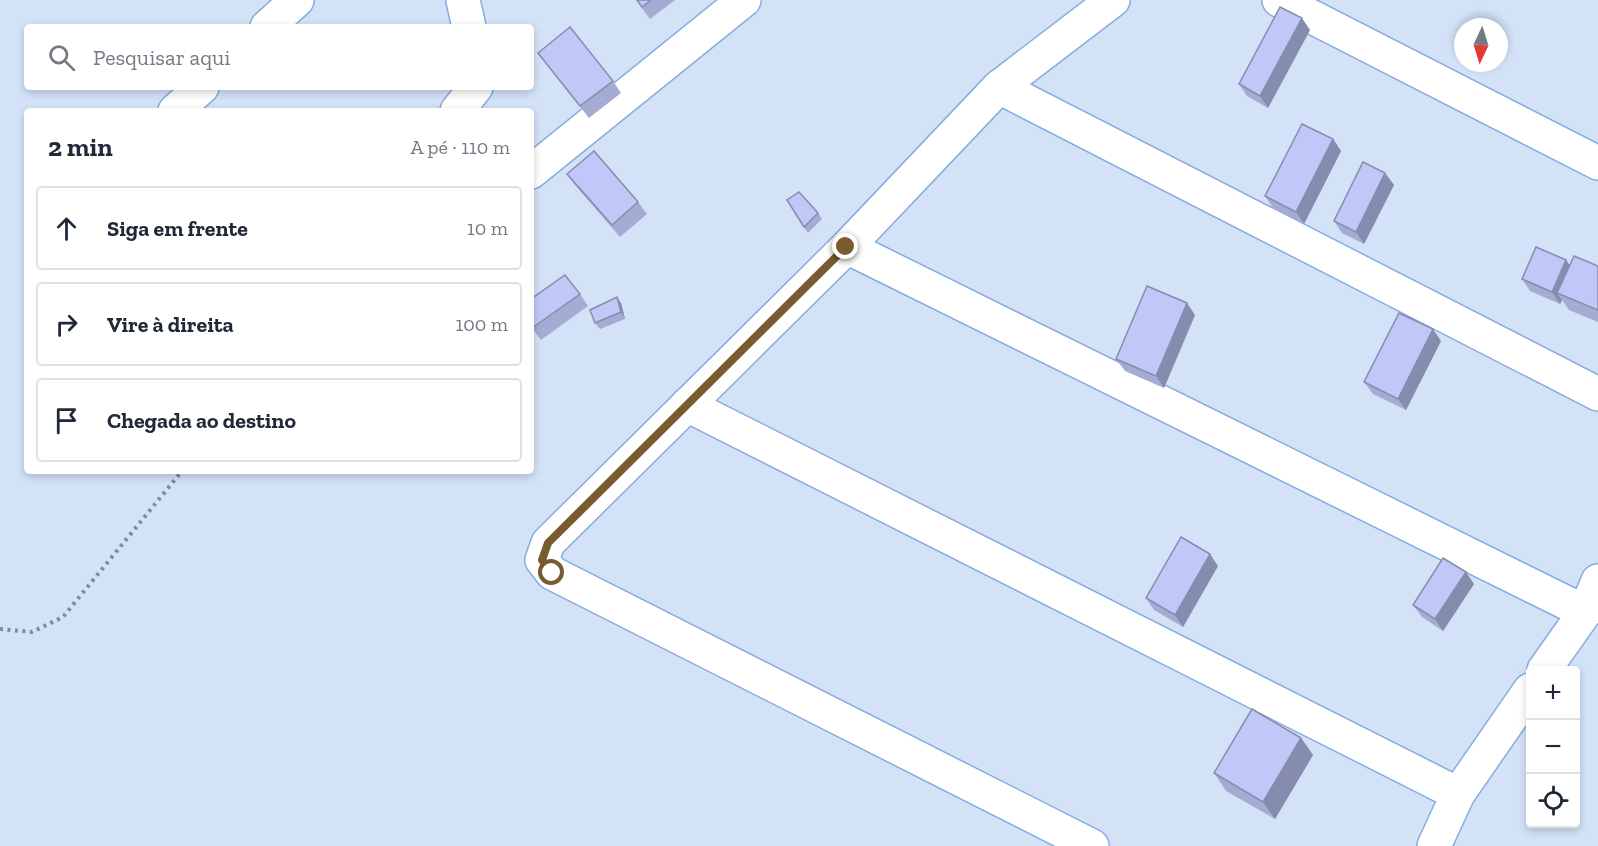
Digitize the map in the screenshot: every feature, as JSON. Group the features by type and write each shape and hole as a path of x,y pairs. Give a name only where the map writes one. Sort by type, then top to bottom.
{"street":[{"path":"270,24 297,0"},
{"path":"463,0 468,24"},
{"path":"534,170 744,0"},
{"path":"1092,846 552,573 542,560 548,543 846,247 999,87 1113,0"},
{"path":"1279,0 1598,163"},
{"path":"999,87 1598,394"},
{"path":"179,108 199,90"},
{"path":"459,108 474,90"},
{"path":"484,90 489,108"},
{"path":"846,247 1585,612"},
{"path":"687,405 1458,794"},
{"path":"1547,666 1585,612 1598,581"},
{"path":"1434,846 1458,794 1526,696"}],"path":[{"path":"0,629 32,632 63,617 180,474"}],"building":[{"path":"637,0 651,0 642,7"},
{"path":"1280,7 1302,18 1260,96 1239,84"},
{"path":"570,27 613,81 580,106 538,53"},
{"path":"1302,124 1333,139 1296,212 1265,196"},
{"path":"594,151 638,202 612,225 567,174"},
{"path":"1363,162 1385,173 1356,232 1334,221"},
{"path":"799,192 818,213 804,227 787,200"},
{"path":"1536,247 1566,260 1552,292 1522,279"},
{"path":"1574,256 1598,266 1598,310 1557,293"},
{"path":"565,275 580,294 534,327 534,297"},
{"path":"1147,286 1187,303 1156,376 1116,359"},
{"path":"617,297 621,312 595,323 590,310"},
{"path":"1399,313 1433,329 1398,399 1364,382"},
{"path":"1181,537 1210,554 1175,615 1146,598"},
{"path":"1443,558 1466,572 1435,619 1413,605"},
{"path":"1252,709 1301,738 1263,802 1214,773"}],"route":[{"path":"552,573 542,560 548,543 846,247"}]}
